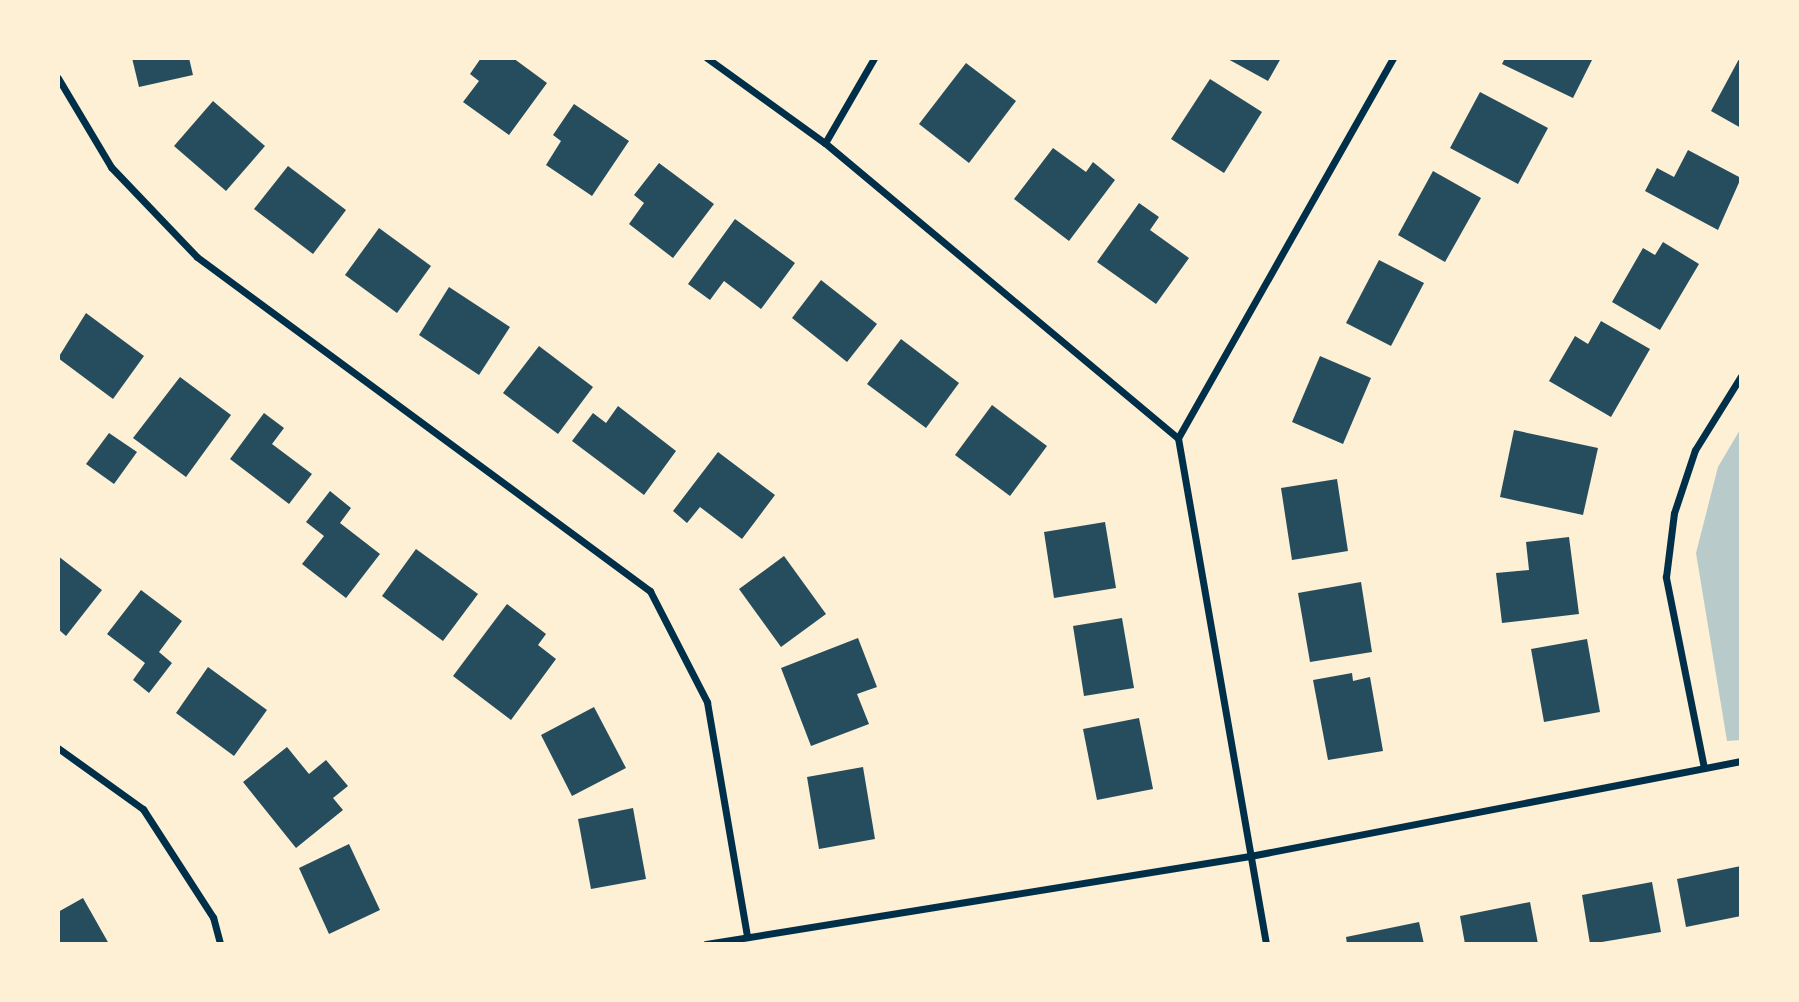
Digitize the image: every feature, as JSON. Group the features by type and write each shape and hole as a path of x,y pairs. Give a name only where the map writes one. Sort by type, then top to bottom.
{"street":[{"path":"707,58 825,143 1178,438"},
{"path":"825,143 874,58"},
{"path":"1266,944 1178,438 1394,58"},
{"path":"58,78 111,167 197,257 650,591 707,702 747,937"},
{"path":"1704,768 1666,577 1674,513 1695,450 1741,376"},
{"path":"58,748 143,809 213,917 220,944"},
{"path":"706,944 1250,856 1741,761"}],"shaded area":[{"path":"1741,428 1741,740 1727,741 1696,553 1718,467"}],"building":[{"path":"132,58 189,58 193,75 139,87"},
{"path":"481,58 513,58 547,83 509,135 463,102 479,81 470,74"},
{"path":"1226,58 1281,58 1268,81"},
{"path":"1505,58 1593,58 1573,98 1502,64"},
{"path":"1739,59 1741,60 1741,128 1711,111"},
{"path":"966,63 1016,101 969,163 919,124"},
{"path":"1210,79 1262,112 1224,173 1171,139"},
{"path":"1480,92 1548,128 1518,184 1450,148"},
{"path":"213,101 265,146 226,191 174,146"},
{"path":"574,104 629,141 592,196 546,165 561,141 553,135"},
{"path":"1053,148 1086,172 1093,162 1115,180 1069,241 1014,199"},
{"path":"1688,150 1741,178 1718,230 1645,191 1657,168 1674,177"},
{"path":"659,163 714,204 673,258 629,224 644,203 634,195"},
{"path":"288,166 346,210 313,254 254,209"},
{"path":"1433,171 1481,198 1445,262 1398,235"},
{"path":"1139,203 1159,217 1150,230 1189,258 1156,304 1097,262"},
{"path":"735,219 795,263 761,309 724,281 710,300 688,284"},
{"path":"379,228 431,266 397,313 345,275"},
{"path":"1663,242 1699,264 1660,330 1612,302 1643,248 1655,255"},
{"path":"1379,260 1424,283 1391,346 1346,323"},
{"path":"821,280 877,324 847,362 792,318"},
{"path":"449,287 510,327 479,375 419,335"},
{"path":"86,313 144,356 113,399 58,358"},
{"path":"1601,321 1650,349 1611,417 1549,381 1575,336 1588,344"},
{"path":"901,339 959,383 926,428 867,384"},
{"path":"539,346 593,387 558,434 503,393"},
{"path":"1320,356 1371,378 1343,444 1292,422"},
{"path":"180,377 231,415 186,477 133,438"},
{"path":"992,405 1047,446 1010,496 955,455"},
{"path":"618,406 676,451 644,495 572,441 593,413 606,423"},
{"path":"264,413 284,428 272,444 312,474 289,504 230,459"},
{"path":"1514,430 1598,448 1583,515 1500,497"},
{"path":"109,433 137,452 114,484 86,464"},
{"path":"718,452 775,495 742,539 700,507 687,523 673,511"},
{"path":"1337,479 1348,551 1292,560 1281,488"},
{"path":"330,491 351,508 340,523 380,554 346,598 302,564 324,536 306,522"},
{"path":"1105,522 1116,588 1054,598 1044,532"},
{"path":"1569,537 1579,614 1502,623 1496,573 1529,570 1526,542"},
{"path":"416,549 478,594 443,641 382,596"},
{"path":"58,556 102,590 66,636 58,629"},
{"path":"784,556 826,614 781,647 739,589"},
{"path":"1361,582 1372,652 1310,662 1298,593"},
{"path":"141,590 182,621 159,652 172,663 149,693 133,680 145,663 107,634"},
{"path":"507,604 546,634 538,645 556,659 511,720 453,676"},
{"path":"1122,618 1134,688 1084,696 1073,626"},
{"path":"858,638 877,687 857,694 869,724 811,746 781,668"},
{"path":"1587,639 1600,712 1544,722 1531,649"},
{"path":"208,667 267,710 234,756 176,713"},
{"path":"1352,673 1353,681 1370,677 1383,751 1328,760 1313,680"},
{"path":"594,707 626,768 572,796 541,735"},
{"path":"1139,718 1153,789 1097,800 1083,729"},
{"path":"287,747 309,774 326,760 348,786 333,798 343,810 296,848 243,782"},
{"path":"863,767 875,839 819,849 807,777"},
{"path":"633,808 646,879 591,889 578,819"},
{"path":"349,844 380,910 329,934 299,868"},
{"path":"1741,866 1741,916 1686,927 1677,879"},
{"path":"1652,882 1661,932 1590,944 1582,895"},
{"path":"83,898 109,944 58,944 58,912"},
{"path":"1530,902 1538,944 1465,944 1460,916"},
{"path":"1419,922 1424,944 1347,944 1346,937"}]}
